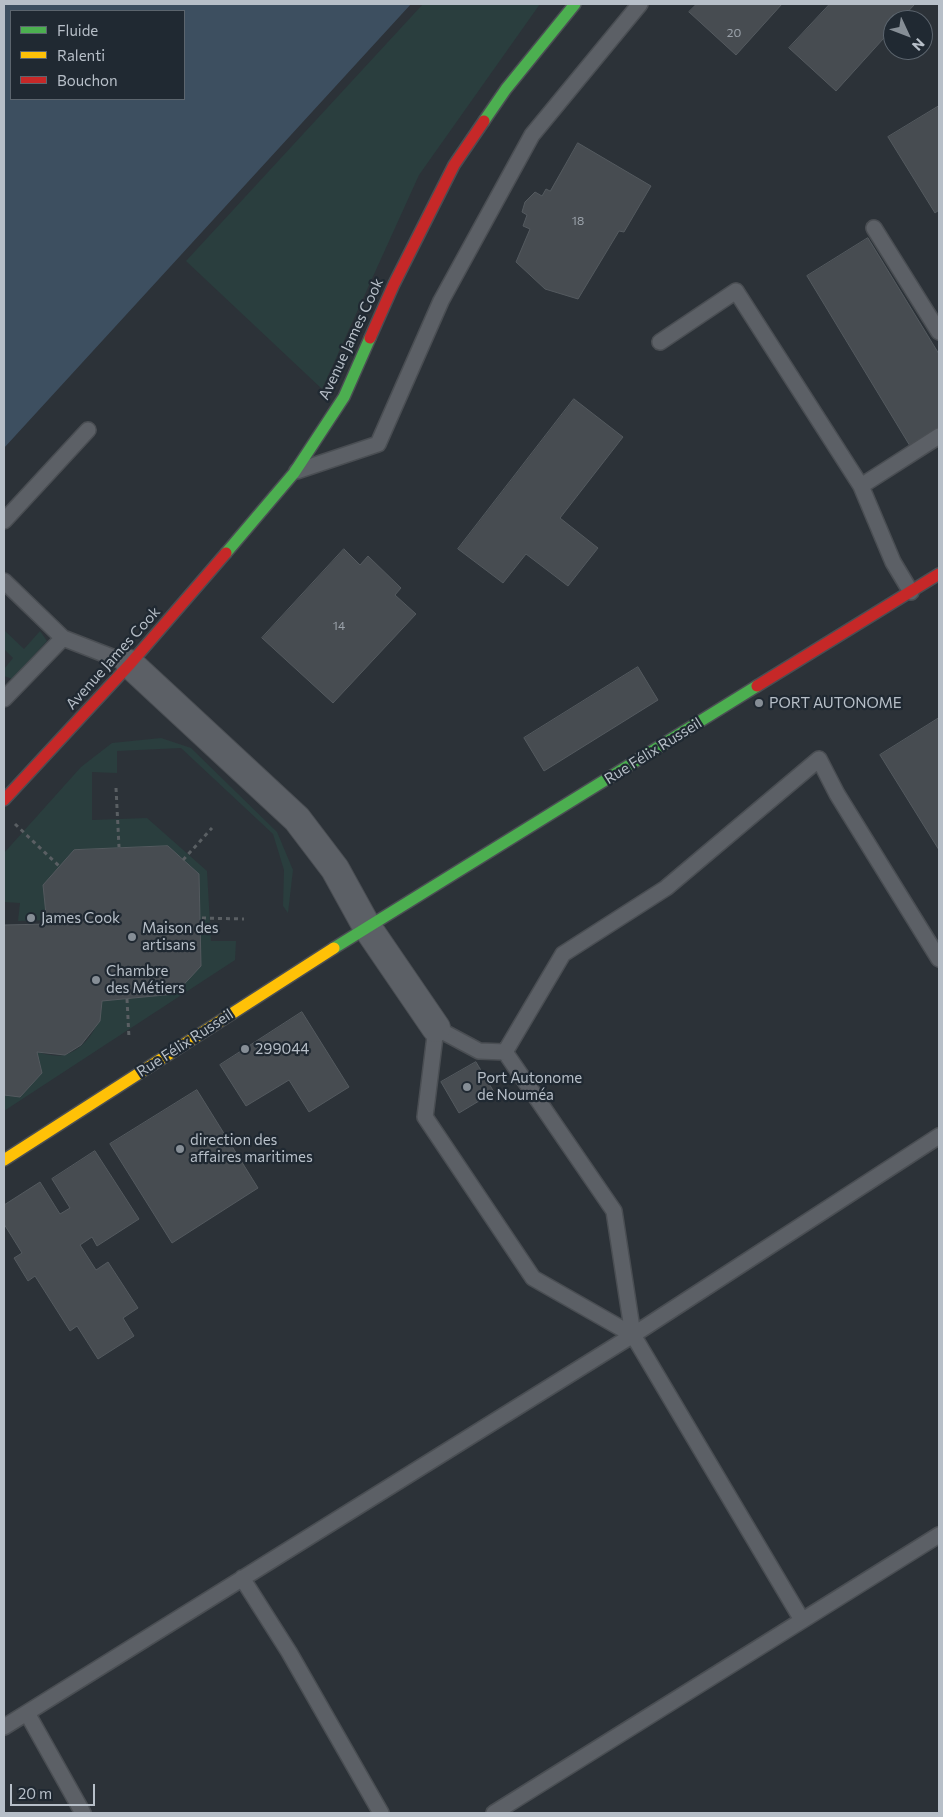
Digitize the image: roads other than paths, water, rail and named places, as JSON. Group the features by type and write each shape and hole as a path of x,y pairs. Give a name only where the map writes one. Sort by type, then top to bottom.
{"street":[{"name":"Avenue James Cook","path":"4,800 130,664 294,472 344,397 394,284 454,165 506,89 574,4"},
{"name":"Rue Félix Russeil","path":"4,1160 367,927 939,574"},
{"path":"130,664 297,819 334,869 367,927 436,1028"}],"lane":[{"path":"294,472 378,444 441,301 532,135 640,4"},
{"path":"874,228 939,332"},
{"path":"660,342 736,291 861,486 893,562 911,592"},
{"path":"4,521 88,430"},
{"path":"861,486 939,436"},
{"path":"4,581 63,638 130,664"},
{"path":"4,699 63,638"},
{"path":"505,1052 563,954 666,888 819,759 837,794 939,959"},
{"path":"505,1052 479,1051 436,1028 425,1116 533,1278 633,1335"},
{"path":"505,1052 614,1211 633,1335 802,1620"},
{"path":"4,1727 633,1335 939,1136"},
{"path":"494,1813 939,1535"},
{"path":"242,1578 289,1652 381,1813"},
{"path":"27,1713 83,1813"}],"water":[{"path":"4,4 411,4 4,448"}],"place":[{"name":"PORT AUTONOME","path":"759,703"},
{"name":"James Cook","path":"31,918"},
{"name":"Maison des artisans","path":"132,937"},
{"name":"Chambre des Métiers","path":"96,980"},
{"name":"299044","path":"245,1049"},
{"name":"Port Autonome de Nouméa","path":"467,1087"},
{"name":"direction des affaires maritimes","path":"180,1149"}]}
